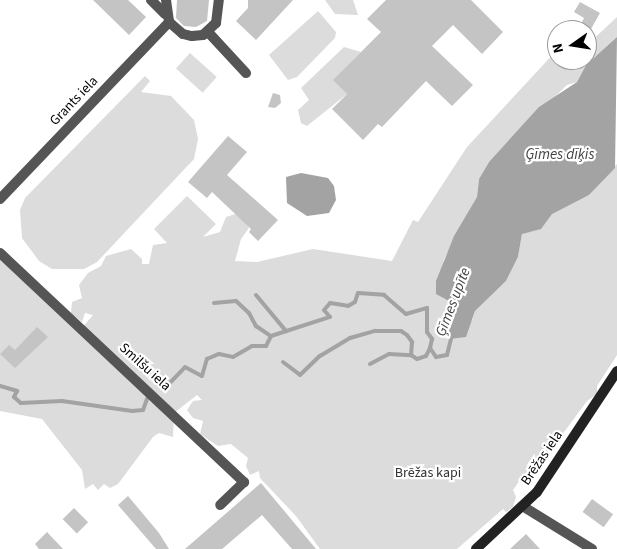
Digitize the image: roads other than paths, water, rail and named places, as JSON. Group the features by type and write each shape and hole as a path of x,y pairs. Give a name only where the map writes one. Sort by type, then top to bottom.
{"street":[{"path":"151,0 183,34 208,32"},
{"path":"166,0 167,18"},
{"path":"208,32 220,14 219,0"},
{"name":"Grants iela","path":"0,199 167,18"},
{"path":"208,32 246,73"},
{"name":"Smilšu iela","path":"0,253 244,482 220,505"},
{"name":"Brēžas iela","path":"476,549 524,507 617,371"},
{"path":"524,507 592,549"}],"water":[{"name":"Ģīmes dīķis","path":"617,37 615,168 589,195 552,214 541,229 522,234 518,257 506,281 475,311 466,337 450,339 443,335 449,301 436,294 436,281 454,236 477,197 479,179 489,162 539,107 577,82 583,70 597,70 597,55"},
{"path":"301,173 328,178 334,186 336,200 329,213 307,216 287,203 286,177"}],"waterway":[{"name":"Ģīmes upīte","path":"158,384 164,389 185,367 202,376 207,359 219,354 233,357 252,346 266,346 271,336 330,317 324,310 330,303 348,306 355,302 358,293 384,295 406,314 427,308 427,332 432,339 430,348 436,357 447,355 452,335"},
{"path":"256,295 286,331"},
{"path":"214,303 236,301 249,313 256,326 271,336"},
{"path":"283,362 300,375 320,356 350,338 375,331 401,331 412,342 411,355 417,359 426,356 430,348"},
{"path":"370,364 389,354 411,355"},
{"name":"Ģīmes upīte","path":"0,386 17,391 14,397 21,403 62,401 132,411 143,410 147,399"}],"park label":[{"name":"Brēžas kapi","path":"428,473"}]}
